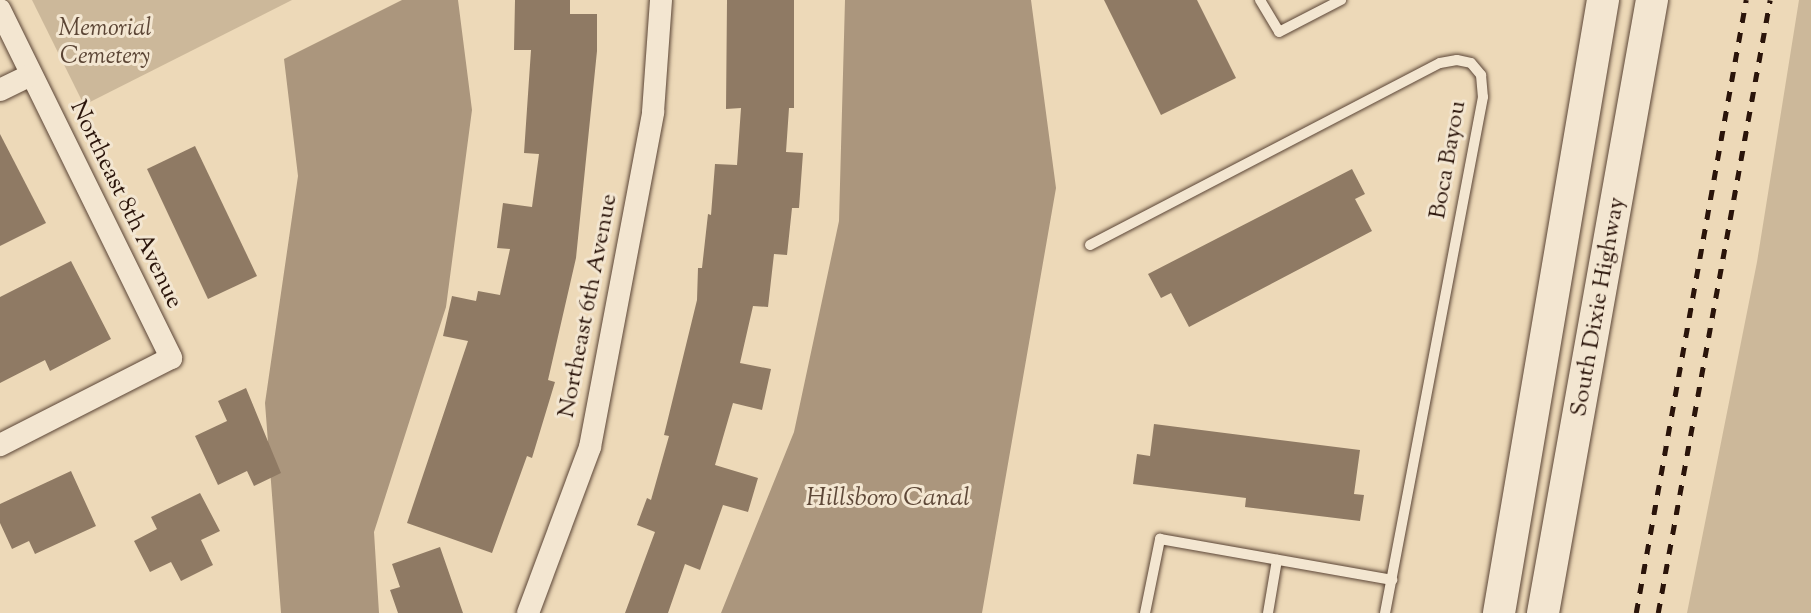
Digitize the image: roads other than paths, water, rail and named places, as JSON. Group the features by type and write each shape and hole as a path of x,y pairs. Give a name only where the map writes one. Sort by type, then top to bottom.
{"main road":[{"name":"South Dixie Highway","path":"1499,613 1603,0"},
{"name":"South Dixie Highway","path":"1543,613 1652,0"}],"street":[{"name":"Northeast 6th Avenue","path":"528,613 590,447 653,112 661,0"},
{"name":"Northeast 8th Avenue","path":"0,10 171,358 0,446"},
{"path":"0,90 31,75"}],"lane":[{"path":"1260,0 1279,32 1341,0"},
{"name":"Boca Bayou","path":"1090,245 1440,63 1457,60 1471,63 1480,75 1483,97 1385,613"},
{"path":"1145,613 1160,539 1392,580"},
{"path":"1268,613 1277,560"}],"water":[{"path":"402,0 458,0 472,110 446,307 374,532 379,613 281,613 265,403 298,176 284,59"},
{"name":"Hillsboro Canal","path":"845,0 1031,0 1056,188 982,613 721,613 794,432 839,221"}],"railway":[{"path":"1636,613 1746,0"},
{"path":"1658,613 1770,0"}],"park label":[{"name":"Memorial Cemetery","path":"105,44"}]}
